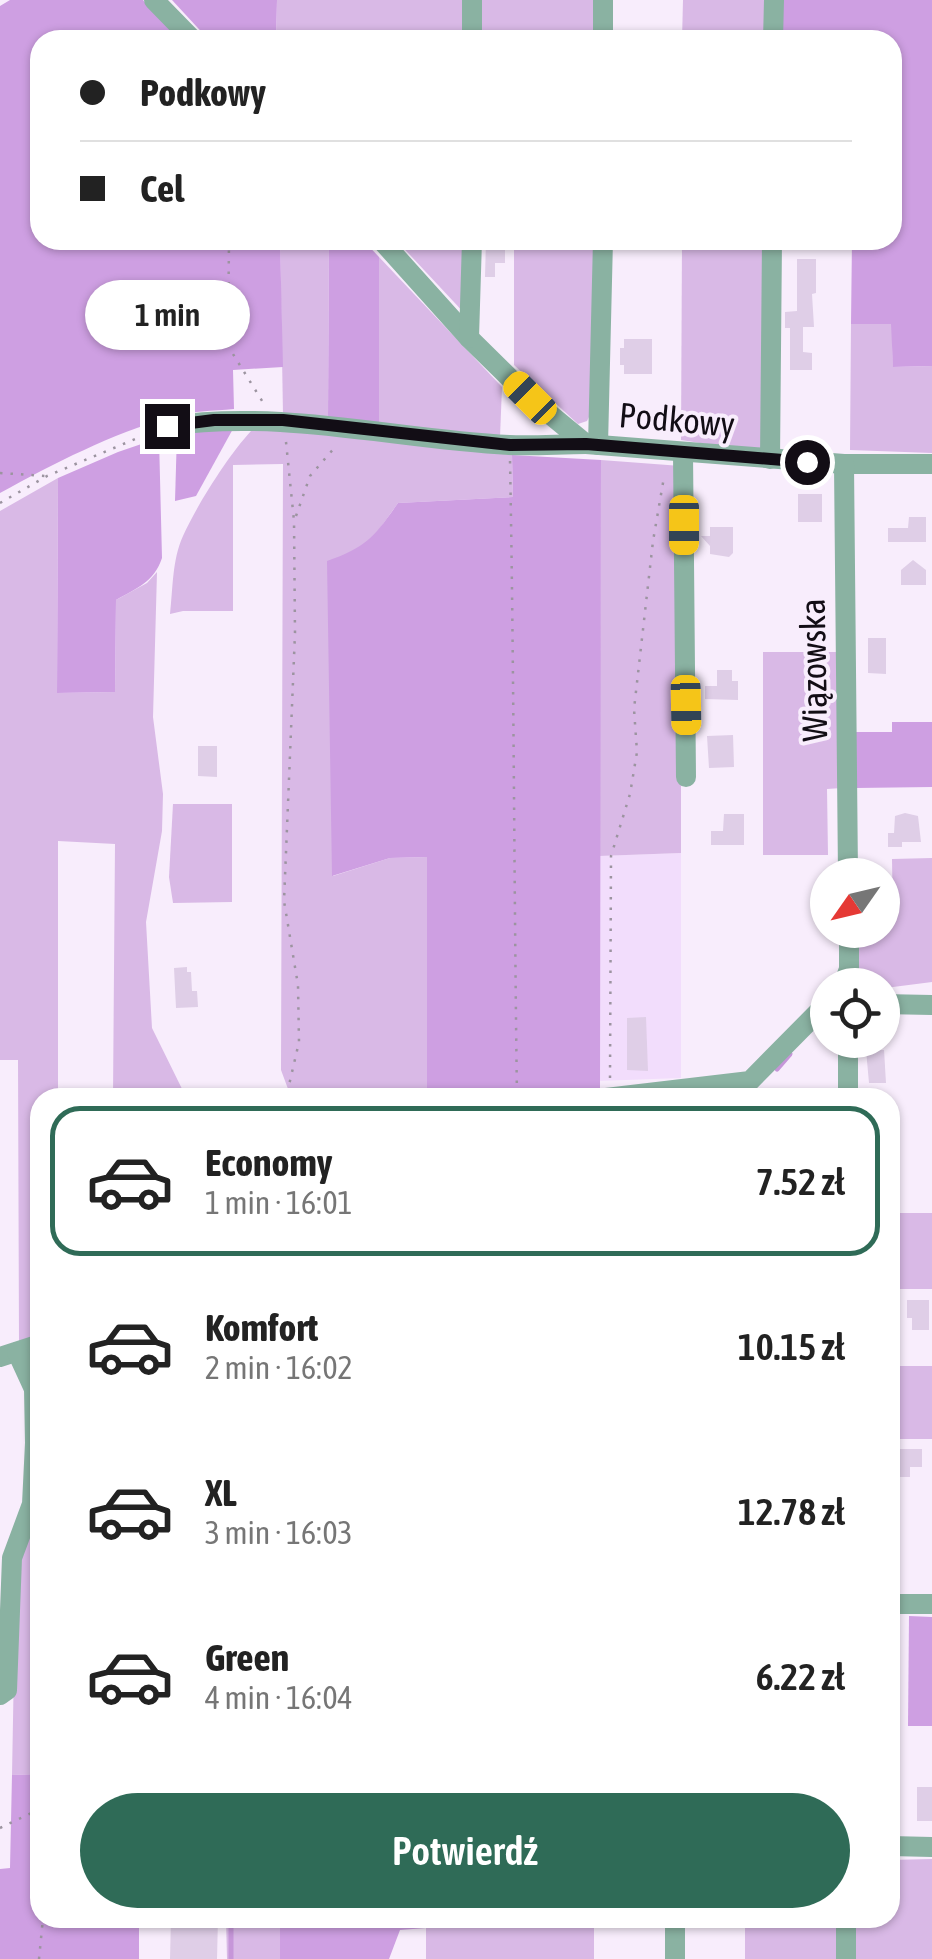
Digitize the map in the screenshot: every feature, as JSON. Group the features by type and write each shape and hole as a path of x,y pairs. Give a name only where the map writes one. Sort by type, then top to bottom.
{"street":[{"path":"154,0 182,30"},
{"path":"472,0 472,30"},
{"path":"603,0 603,30"},
{"path":"773,30 774,0"},
{"name":"Podkowy","path":"390,250 530,398 592,444 844,464 932,464"},
{"path":"470,338 472,250"},
{"path":"167,426 214,420 283,420 510,445 592,444 602,250"},
{"path":"770,459 772,250"},
{"path":"679,453 686,777"},
{"name":"Wiązowska","path":"844,464 848,858"},
{"path":"900,1004 932,1005"},
{"path":"708,1088 750,1081 810,1020"},
{"path":"848,1058 848,1088"},
{"path":"8,1354 30,1384"},
{"path":"0,1695 7,1690 12,1558 30,1509"},
{"path":"900,1604 932,1604"},
{"path":"900,1846 932,1847"},
{"path":"674,1959 675,1928"},
{"path":"846,1928 846,1959"}],"path":[{"path":"229,250 228,346 265,406 283,420 294,521 295,633 284,901 298,984 299,1042 288,1088"},
{"path":"0,503 48,476 167,426"},
{"path":"294,521 310,476 329,450 362,428"},
{"path":"510,445 517,1088"},
{"path":"608,1088 611,856 630,794 637,752 634,709 662,482 679,453"},
{"path":"0,474 48,476"},
{"path":"0,1828 30,1814"},
{"path":"39,1959 42,1928"}],"shaded area":[{"path":"10,0 143,0 171,30 30,30 30,250 280,250 283,367 233,370 234,409 186,414 149,424 84,450 0,493 0,6"},
{"path":"172,0 277,0 276,30 200,30"},
{"path":"277,0 468,0 468,30 276,30"},
{"path":"476,0 598,0 597,30 476,30"},
{"path":"683,0 766,0 766,30 682,30"},
{"path":"780,0 932,0 932,366 893,367 891,324 851,324 852,250 902,250 902,30 780,30"},
{"path":"280,250 329,250 328,418 283,414"},
{"path":"329,250 372,250 379,257 379,423 328,418"},
{"path":"405,250 467,250 467,316"},
{"path":"514,250 594,250 591,413 587,421 578,424 514,365"},
{"path":"682,250 765,250 764,453 681,440"},
{"path":"379,257 502,387 500,437 379,423"},
{"path":"892,323 893,367 932,366 932,453 850,450 851,324"},
{"path":"283,426 512,455 513,497 398,503 358,551 333,876 390,858 427,857 427,1088 288,1088 281,1070 283,464 233,465 233,611 170,614 179,545 205,496 251,431"},
{"path":"234,427 196,496 175,501 177,433"},
{"path":"159,438 162,558 149,579 116,600 115,692 57,693 58,478"},
{"path":"512,455 601,460 600,1088 427,1088 427,857 390,858 332,876 327,561 368,540 398,503 513,497"},
{"path":"601,460 681,466 681,853 599,856"},
{"path":"58,478 57,693 115,692 116,600 147,583 157,572 153,717 163,794 162,831 146,922 152,1028 182,1088 113,1088 115,844 58,841 58,1088 30,1088 30,1338 19,1342 18,1060 0,1060 0,511"},
{"path":"763,652 839,652 842,788 827,789 828,855 763,855"},
{"path":"892,722 932,722 932,787 856,788 856,732 892,732"},
{"path":"173,804 232,804 232,902 173,903 169,877"},
{"path":"681,853 681,1078 598,1081 599,856"},
{"path":"932,858 932,982 900,986 900,968 856,968 856,948 900,948 900,859"},
{"path":"900,1213 932,1213 932,1289 900,1289"},
{"path":"900,1366 932,1366 932,1439 900,1439"},
{"path":"26,1526 30,1526 30,1774 12,1775 15,1610"},
{"path":"909,1616 932,1617 932,1726 908,1726"},
{"path":"30,1774 30,1928 139,1928 139,1959 0,1959 0,1869 10,1868 12,1775"},
{"path":"932,1859 932,1959 853,1959 853,1928 900,1928 900,1860"},
{"path":"226,1928 280,1928 280,1959 227,1959"},
{"path":"280,1928 426,1928 400,1930 389,1959 280,1959"},
{"path":"426,1928 594,1928 594,1959 426,1959"},
{"path":"745,1928 840,1928 840,1959 745,1959"}],"building":[{"path":"486,250 505,250 505,263 495,263 495,277 485,277"},
{"path":"797,259 816,259 814,327 803,327 803,352 812,353 812,370 790,370 790,328 785,328 785,312 797,311"},
{"path":"624,339 652,339 652,374 624,374 620,348 624,348"},
{"path":"798,494 822,494 822,522 798,522"},
{"path":"909,517 926,517 926,542 888,542 888,528 908,528"},
{"path":"710,527 733,527 733,553 729,557 710,554 710,546 701,536 710,536"},
{"path":"913,560 926,570 926,585 901,585 901,570"},
{"path":"868,638 886,638 886,674 868,673"},
{"path":"717,670 732,670 732,681 738,681 738,700 705,699 705,686 717,686"},
{"path":"733,735 734,767 709,768 707,736"},
{"path":"198,746 217,746 217,777 198,776"},
{"path":"724,814 744,814 744,845 711,845 711,831 723,831"},
{"path":"895,816 918,816 921,842 888,847 888,833 894,833"},
{"path":"187,967 192,991 197,991 198,1007 176,1008 174,968"},
{"path":"646,1017 648,1071 627,1070 627,1018"},
{"path":"867,1058 884,1058 886,1083 869,1083"},
{"path":"907,1300 929,1300 929,1330 912,1330"},
{"path":"900,1449 922,1449 922,1467 910,1467 910,1477 900,1477"},
{"path":"917,1787 932,1787 932,1821 917,1821"},
{"path":"171,1928 218,1928 217,1959 170,1959"}],"waterway":[{"path":"777,1069 790,1054"},
{"path":"231,1928 231,1959"}],"route":[{"path":"167,426 214,420 283,420 510,445 586,444 807,462"}]}
